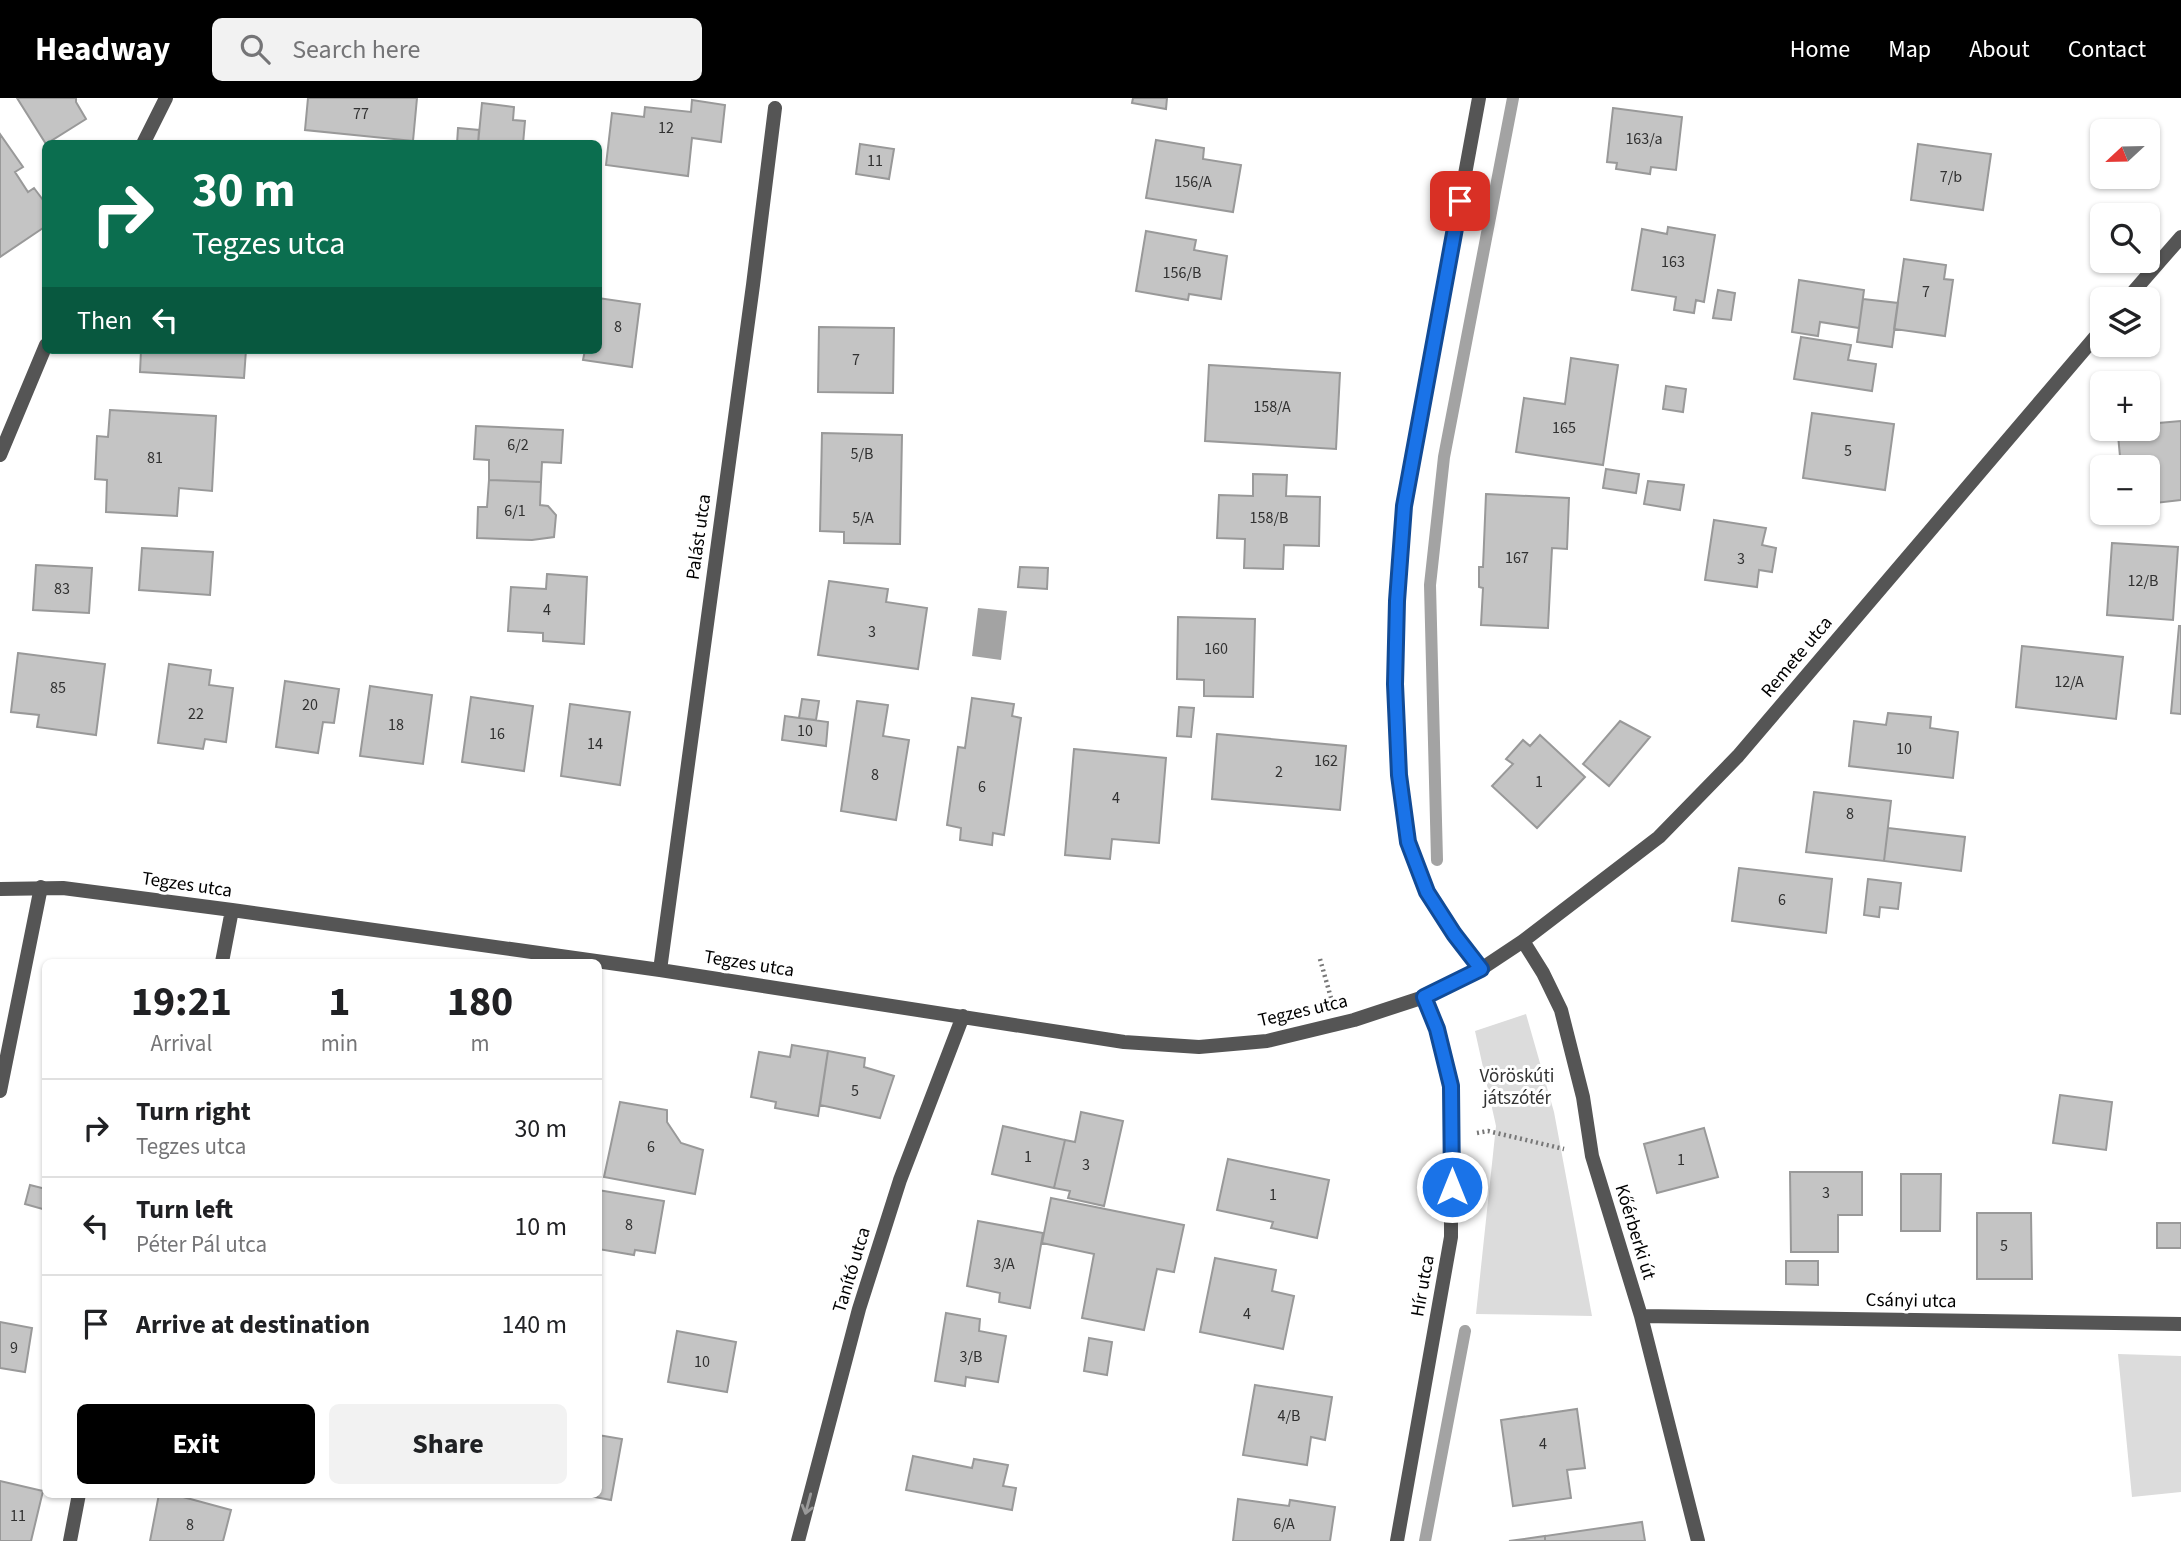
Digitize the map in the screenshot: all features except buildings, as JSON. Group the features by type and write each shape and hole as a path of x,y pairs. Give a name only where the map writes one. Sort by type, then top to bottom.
{"street":[{"path":"146,140 166,98"},
{"path":"1479,98 1404,506 1397,601 1395,684 1399,775 1408,842 1427,892 1481,969"},
{"name":"Palást utca","path":"660,970 775,108"},
{"path":"2137,287 2181,237"},
{"name":"Remete utca","path":"1481,969 1523,941 1659,837 1738,756 2090,343"},
{"path":"0,455 42,354"},
{"path":"0,1091 41,887"},
{"name":"Tegzes utca","path":"0,889 63,888 582,959"},
{"path":"223,959 232,910"},
{"name":"Kőérberki út","path":"1523,941 1544,973 1561,1010 1583,1097 1592,1156 1641,1316 1698,1541"},
{"name":"Tegzes utca","path":"602,962 1124,1042 1199,1047 1266,1041 1354,1020 1424,997 1481,969"},
{"name":"Hír utca","path":"1397,1541 1451,1237 1451,1086 1437,1029 1424,997"},
{"name":"Tanító utca","path":"798,1541 859,1309 900,1180 963,1016"},
{"name":"Csányi utca","path":"1641,1316 2181,1324"},
{"path":"70,1541 78,1498"}],"path":[{"path":"1320,959 1332,1002"},
{"path":"1452,1138 1488,1131 1592,1156"}],"green space":[{"name":"Vöröskúti játszótér","path":"1526,1014 1554,1112 1592,1316 1476,1314 1496,1126 1475,1031"},
{"path":"2118,1354 2181,1356 2181,1492 2132,1497"}],"shaded area":[{"path":"978,608 1007,611 1001,660 972,656"}],"waterway":[{"path":"1437,860 1430,585 1444,457 1513,98"},
{"path":"1425,1541 1465,1331"}],"route":[{"path":"1452,1187 1451,1086 1437,1029 1424,997 1481,969 1427,892 1408,842 1399,775 1395,684 1397,601 1404,506 1460,201"}]}
